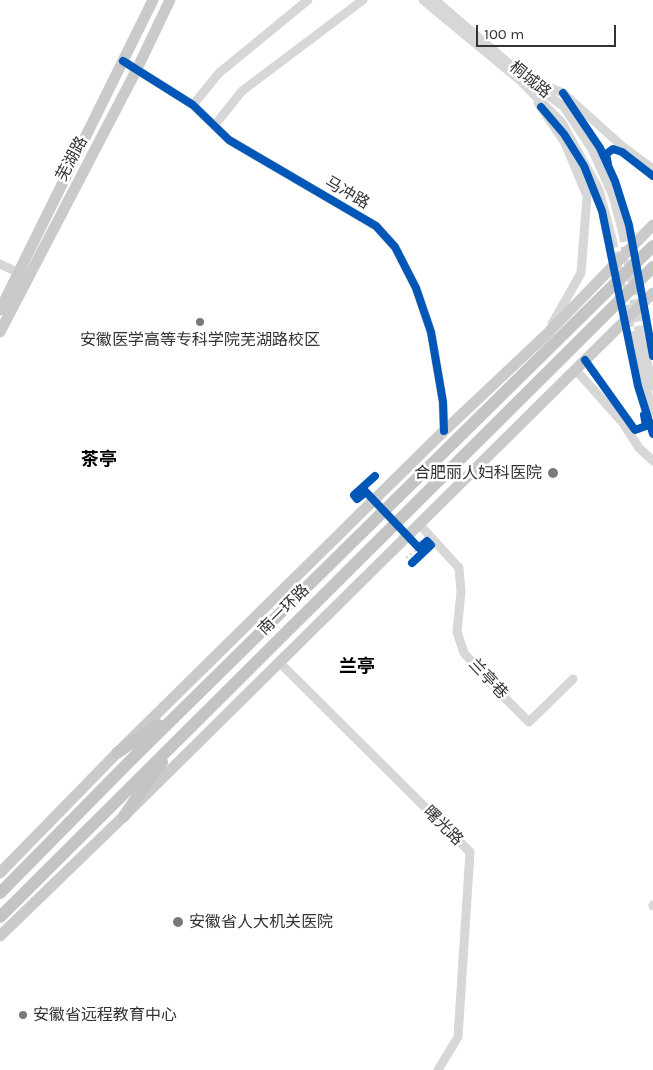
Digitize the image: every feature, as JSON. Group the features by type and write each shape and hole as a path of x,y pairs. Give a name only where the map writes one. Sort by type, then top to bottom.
{"highway":[{"name":"南一环路","path":"0,893 181,710 653,246"},
{"name":"南一环路","path":"0,917 141,774 653,267"},
{"path":"117,752 181,710"},
{"path":"124,816 181,735"}],"main road":[{"name":"芜湖路","path":"0,310 152,0"},
{"name":"芜湖路","path":"0,332 137,69 170,0"},
{"path":"0,873 117,752 444,430 547,334 653,224"},
{"path":"0,936 653,293"}],"street":[{"path":"193,105 219,73 308,0"},
{"path":"214,126 242,91 363,0"},
{"name":"桐城路","path":"423,0 532,92 562,123 599,190 612,239"},
{"name":"桐城路","path":"436,0 528,80 564,107 592,149 613,196 623,233"},
{"name":"马冲路","path":"123,61 193,105 229,140 376,226 395,247 416,288 431,332 443,402 444,430"},
{"path":"528,80 564,93 622,146 653,169"},
{"path":"532,92 565,143 587,196 581,273 547,334"},
{"path":"0,264 19,273"},
{"path":"639,330 653,386"},
{"path":"632,338 653,412"},
{"path":"575,369 623,423 639,448 653,461"},
{"name":"兰亭巷","path":"419,524 459,568 461,592 457,632 464,653 475,668 529,722 573,679"},
{"name":"曙光路","path":"279,662 470,852 458,1036 438,1070"}],"path":[{"path":"412,541 419,548"},
{"path":"429,543 409,560 419,548 429,543"}],"tunnel":[{"path":"623,233 639,330"},
{"path":"612,239 632,338"}],"cycle path":[{"path":"123,61 193,105 229,140 376,226 395,247 416,288 431,332 443,402 444,431"},
{"path":"563,93 600,148 615,181 629,225 653,356"},
{"path":"541,107 564,134 584,166 602,211 638,386 653,434"},
{"path":"608,164 606,154 613,149 622,152 653,176"},
{"path":"585,360 635,430 646,426 644,415"},
{"path":"375,476 354,495 357,499 366,492 419,548 427,541 431,545 412,563"}],"place":[{"name":"安徽医学高等专科学院芜湖路校区","path":"200,322"},
{"name":"合肥丽人妇科医院","path":"553,473"},
{"name":"安徽省人大机关医院","path":"178,922"},
{"name":"安徽省远程教育中心","path":"23,1015"}],"district":[{"name":"茶亭","path":"99,460"},
{"name":"兰亭","path":"357,667"}]}
